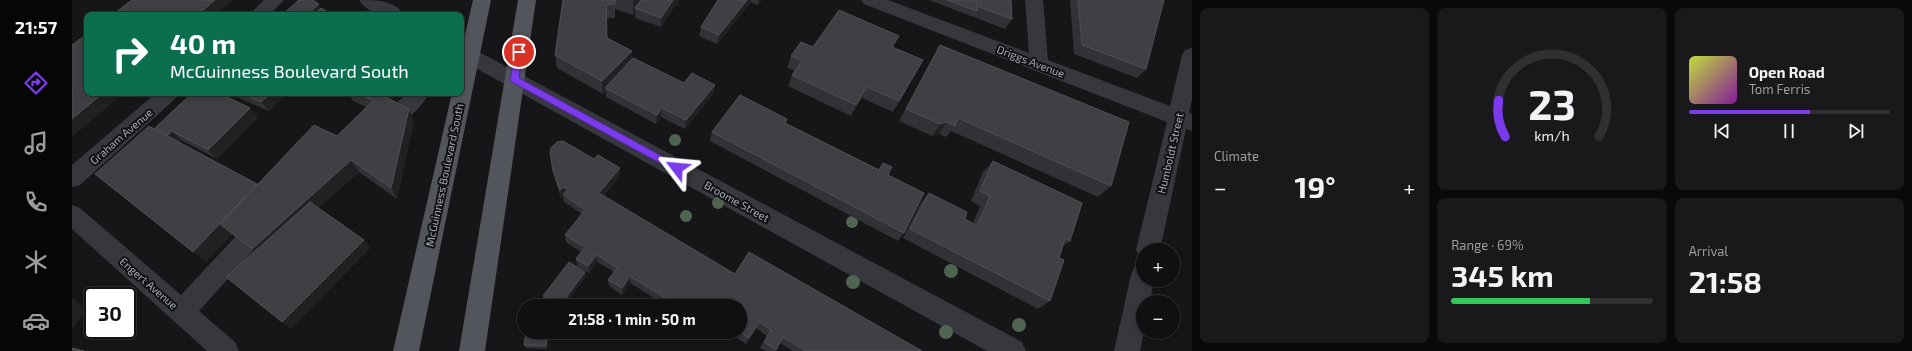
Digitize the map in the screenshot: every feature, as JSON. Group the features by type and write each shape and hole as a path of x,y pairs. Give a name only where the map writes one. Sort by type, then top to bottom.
{"main road":[{"name":"McGuinness Boulevard South","path":"464,56 482,0"},
{"path":"472,351 527,0"},
{"name":"McGuinness Boulevard South","path":"406,351 456,96"}],"street":[{"path":"262,12 276,0"},
{"path":"368,0 390,12"},
{"name":"Driggs Avenue","path":"870,0 1185,120"},
{"path":"1034,0 1039,64"},
{"name":"Broome Street","path":"464,56 514,80 1013,351"},
{"name":"Humboldt Street","path":"1150,243 1185,120 1192,56"},
{"name":"Graham Avenue","path":"72,178 166,96"},
{"path":"400,113 417,96"},
{"name":"Engert Avenue","path":"72,215 226,351"},
{"path":"182,312 244,244"},
{"path":"1127,351 1140,287"}],"building":[{"path":"132,0 215,0 201,12 116,12"},
{"path":"299,0 312,0 319,4 310,12 285,12"},
{"path":"563,0 615,0 615,4 606,5 607,38 632,51 602,81 555,55"},
{"path":"641,0 673,0 661,18 635,8"},
{"path":"718,0 747,0 719,35 701,27"},
{"path":"947,0 977,0 977,11"},
{"path":"979,0 1011,0 1012,19 979,7"},
{"path":"1078,0 1164,0 1146,69 1082,45"},
{"path":"321,8 328,12 317,12"},
{"path":"839,10 899,36 892,47 923,60 899,101 867,87 856,105 792,75 802,61 791,56 801,42 813,47"},
{"path":"84,36 84,96 99,96 72,119 72,45"},
{"path":"940,45 1129,122 1111,186 958,118 955,126 947,122 940,124 906,109"},
{"path":"633,58 684,83 692,73 715,85 686,120 662,108 657,115 605,88"},
{"path":"740,95 787,119 785,123 879,170 883,163 892,167 888,175 924,193 904,233 712,132"},
{"path":"189,96 225,96 250,108 208,150 172,131 167,136 154,129"},
{"path":"247,96 268,96 261,102"},
{"path":"363,96 375,96 372,100"},
{"path":"378,96 384,96 409,109 391,188 351,160 252,249 220,224 314,125 337,136"},
{"path":"149,126 257,184 193,252 95,174"},
{"path":"563,141 594,159 598,155 620,168 599,193 735,274 749,252 922,351 806,351 783,337 776,350 764,342 771,330 759,322 749,338 747,337 747,299 667,299 630,276 622,288 608,280 617,268 597,255 588,266 576,259 585,247 565,235 585,210 563,194 569,190 564,187 560,190 553,171 550,153 551,148 557,142"},
{"path":"993,161 1082,203 1070,241 1065,238 1059,258 1064,260 1050,301 910,229 929,193 967,212 965,219 977,226 990,196 980,191"},
{"path":"310,202 364,240 282,322 226,277"},
{"path":"569,262 585,272 565,299 548,299 543,296"},
{"path":"525,339 547,339 546,346 524,345"},
{"path":"72,348 84,351 72,351"}],"route":[{"path":"519,52 514,80 677,168"}]}
